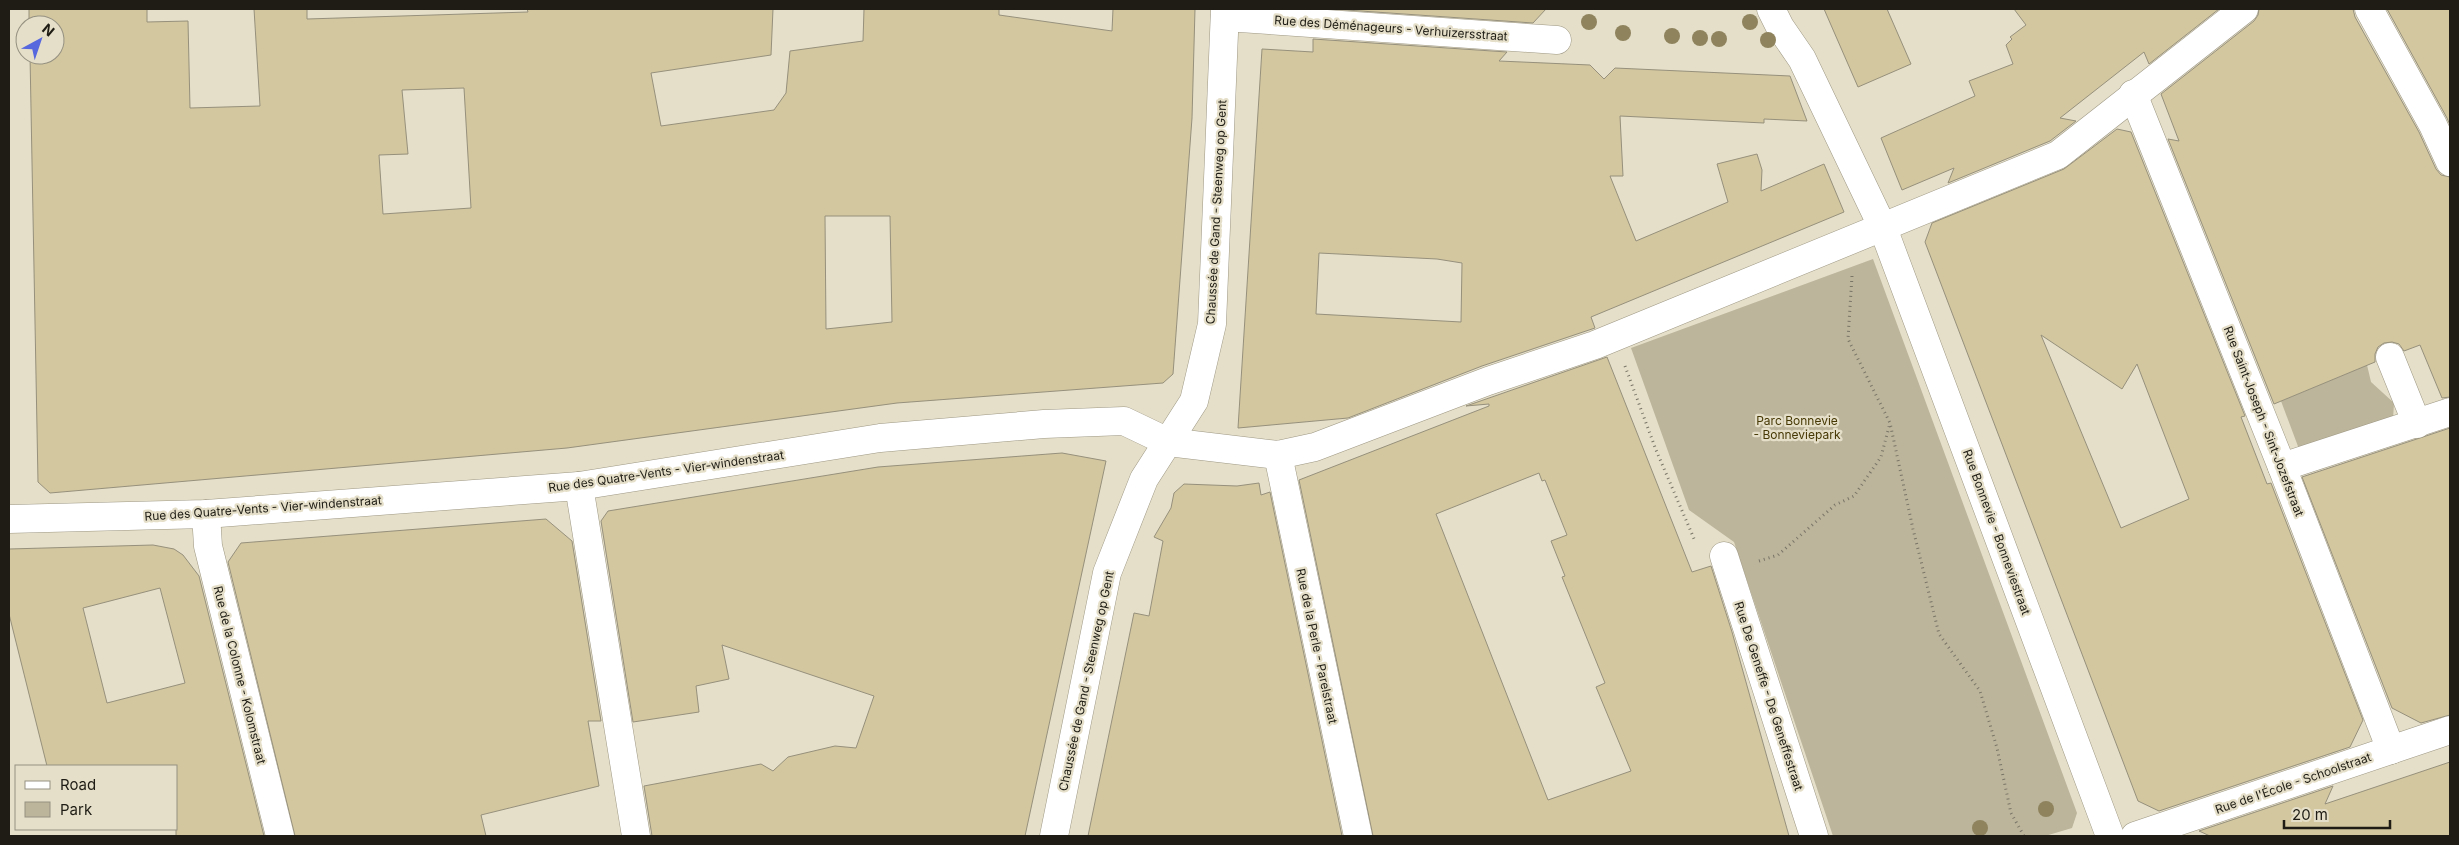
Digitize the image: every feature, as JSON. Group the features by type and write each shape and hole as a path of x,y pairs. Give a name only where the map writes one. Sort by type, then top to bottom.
{"street":[{"name":"Rue Bonnevie - Bonneviestraat","path":"1772,9 1780,28 1802,59 1884,228 2110,836"},
{"name":"Rue des Quatre-Vents - Vier-windenstraat","path":"9,520 206,514 579,486 880,438 1044,424 1124,422 1168,442 1278,455 1315,447 1614,337 1884,228 2058,155 2244,9"},
{"path":"2368,9 2433,125 2450,162"},
{"name":"Rue des Déménageurs - Verhuizersstraat","path":"1225,13 1557,40"},
{"name":"Chaussée de Gand - Steenweg op Gent","path":"1054,836 1107,573 1144,480 1194,401 1212,324 1225,13"},
{"name":"Rue Saint-Joseph - Sint-Jozefstraat","path":"2134,94 2282,467 2390,750"},
{"path":"2390,357 2417,424"},
{"path":"2282,467 2450,412"},
{"name":"Rue de la Perle - Parelstraat","path":"1278,455 1358,836"},
{"path":"579,486 636,836"},
{"name":"Rue de la Colonne - Kolomstraat","path":"206,514 208,546 280,836"},
{"name":"Rue De Geneffe - De Geneffestraat","path":"1727,564 1814,836"},
{"name":"Rue de l'École - Schoolstraat","path":"2135,836 2450,730"}],"path":[{"path":"1853,268 1849,294 1848,339 1890,423 1913,529 1939,634 1980,692 1997,748 2012,813 2024,836"},
{"path":"1614,337 1656,450 1698,549 1722,539 1727,564 1778,555 1835,505 1854,496 1881,457 1890,423"}],"green space":[{"name":"Parc Bonnevie - Bonneviepark","path":"1873,259 2077,813 2072,828 2045,836 1833,836 1734,542 1689,510 1631,348"},
{"path":"2367,365 2371,382 2394,403 2393,419 2299,449 2281,401"}],"building":[{"path":"29,9 147,9 147,22 188,21 190,108 260,106 254,9 307,9 307,19 528,12 527,9 773,9 771,55 651,73 661,126 774,110 786,93 790,51 863,41 864,9 999,9 999,15 1112,31 1113,9 1195,9 1192,118 1173,374 1163,383 897,403 567,448 50,493 38,482 30,65 65,65 65,15 29,15","holes":["464,88 471,208 383,214 379,155 408,154 402,90","825,216 890,216 892,322 826,329"]},
{"path":"1332,9 1546,9 1533,23"},
{"path":"1824,9 1887,9 1911,64 1858,87"},
{"path":"2014,9 2219,9 2149,64 2144,52 2060,118 2076,121 2050,141 1948,183 1954,168 1902,190 1881,138 1975,96 1969,81 2013,64 2006,45 2012,39 2010,37 2026,25"},
{"path":"2259,9 2353,9 2355,17 2419,132 2436,169 2441,175 2450,177 2450,397 2442,398 2420,345 2404,351 2399,344 2392,342 2384,343 2378,347 2375,354 2375,362 2274,404 2168,139 2179,141 2161,94 2254,21"},
{"path":"2387,9 2450,9 2450,125 2447,118"},
{"path":"1313,39 1507,52 1499,61 1590,65 1604,79 1615,68 1790,76 1807,121 1764,119 1764,123 1620,116 1623,176 1610,176 1636,241 1728,202 1717,164 1757,154 1762,170 1761,191 1824,164 1844,212 1591,317 1595,328 1482,366 1348,418 1238,428 1262,49 1313,52","holes":["1319,253 1437,259 1462,263 1461,322 1316,314"]},
{"path":"2117,129 2131,132 2245,416 2241,417 2267,484 2271,483 2363,720 2350,747 2159,811 2138,801 1925,242 1932,223 2064,169","holes":["2041,335 2122,389 2137,364 2189,499 2121,528"]},
{"path":"1607,357 1692,572 1711,566 1732,632 1789,836 1373,836 1299,480 1489,406 1489,404 1466,406","holes":["1539,473 1542,481 1545,480 1567,535 1551,541 1565,576 1562,577 1605,683 1596,687 1631,771 1548,800 1436,514"]},
{"path":"2450,428 2450,715 2421,723 2392,708 2302,477"},
{"path":"1062,453 1106,461 1025,836 652,836 644,786 761,764 773,771 788,757 835,746 856,748 874,696 722,645 729,679 696,686 699,712 633,722 601,521 608,511 878,467"},
{"path":"1259,483 1261,495 1270,492 1342,836 1088,836 1134,613 1149,616 1163,541 1154,537 1171,508 1174,493 1184,484 1237,486"},
{"path":"546,519 572,541 601,721 588,721 599,786 481,815 486,836 295,836 228,562 241,543"},
{"path":"153,545 174,549 183,555 199,576 264,836 176,836 176,830 178,830 178,765 47,765 9,614 9,549","holes":["160,588 185,683 107,703 83,608"]},
{"path":"2450,762 2450,836 2210,836 2199,831 2333,786 2325,804"}]}
